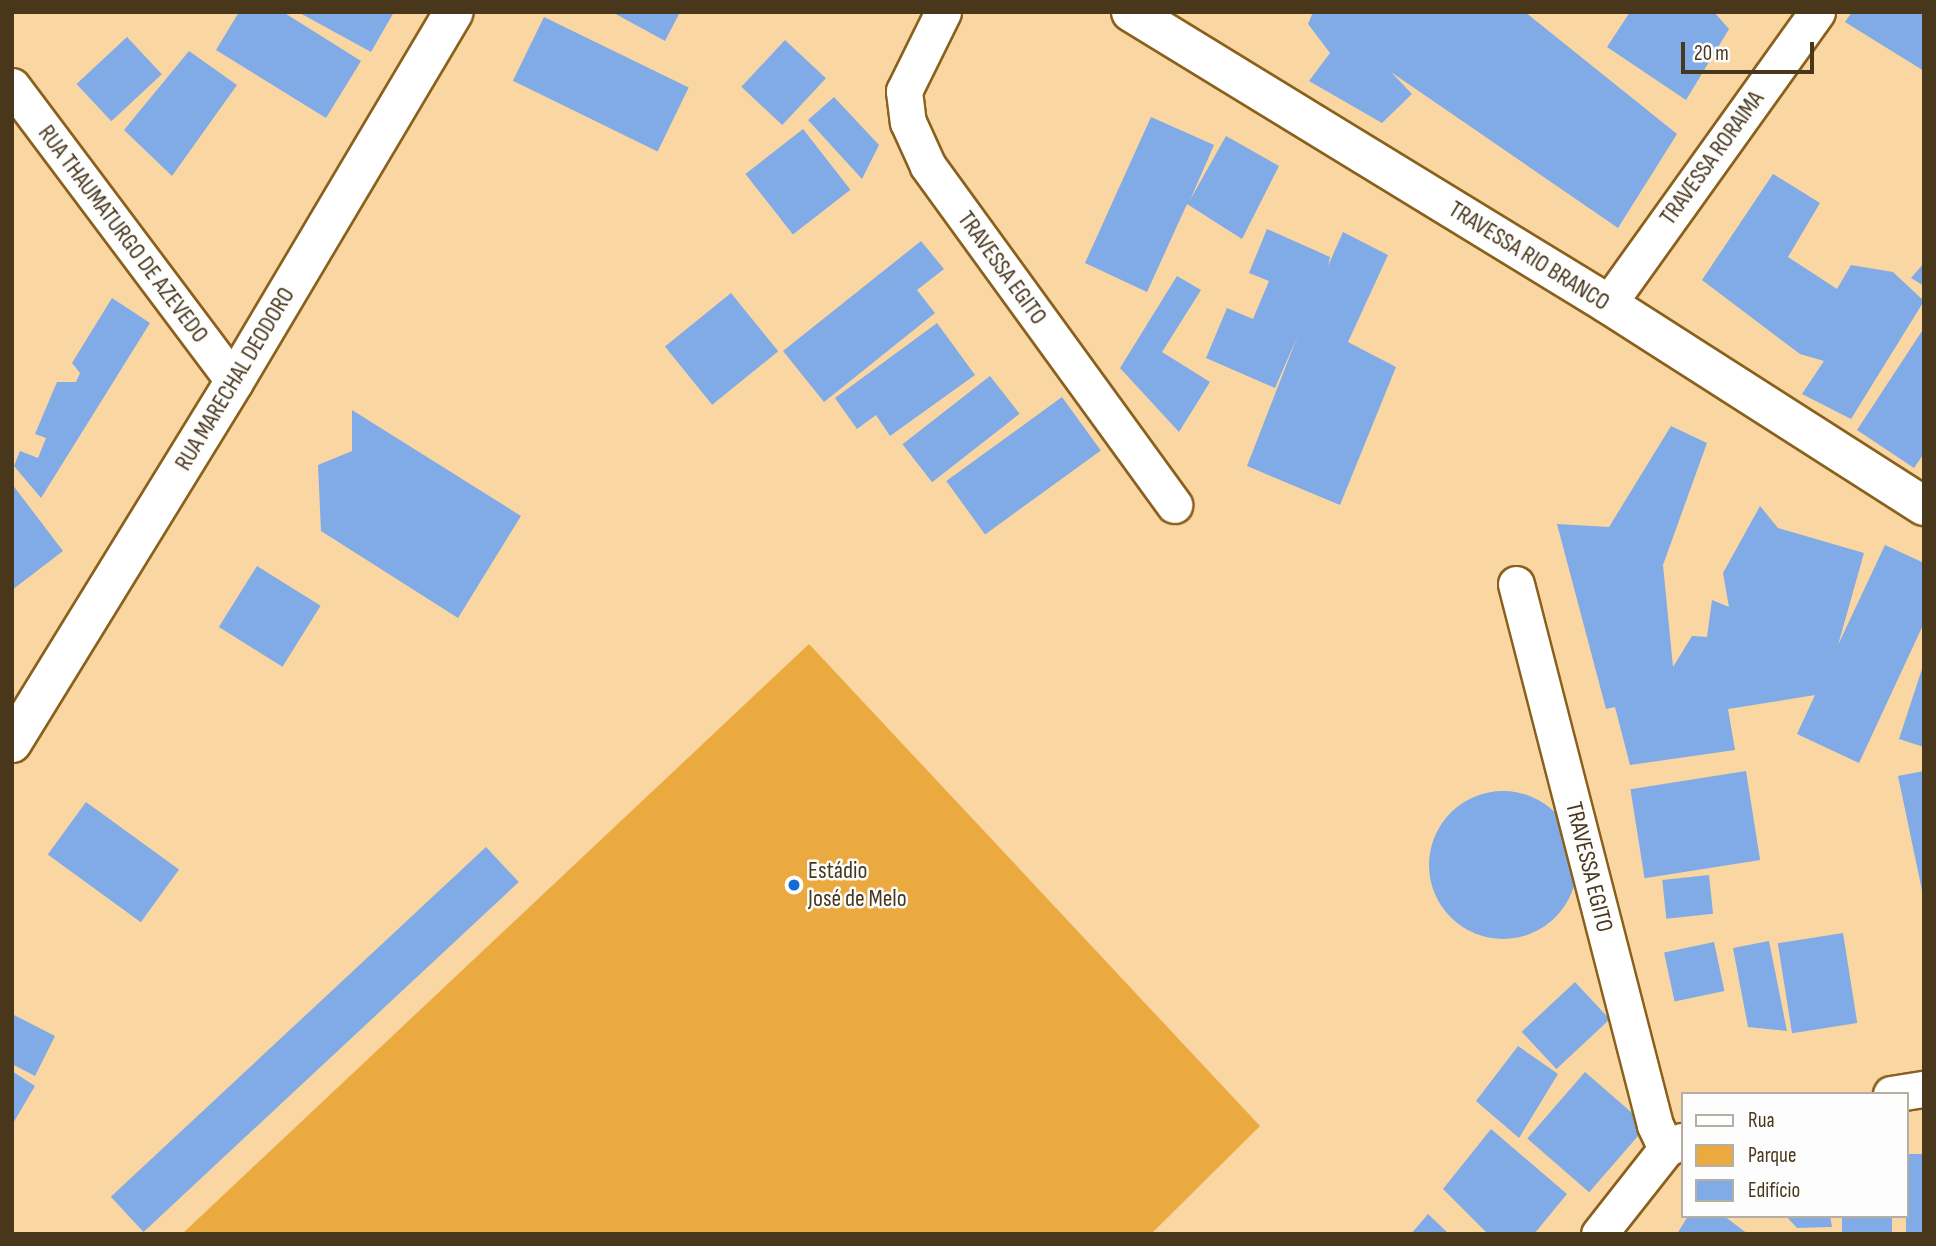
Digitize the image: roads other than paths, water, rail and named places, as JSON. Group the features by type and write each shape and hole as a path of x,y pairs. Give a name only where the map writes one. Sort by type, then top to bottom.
{"street":[{"name":"RUA MARECHAL DEODORO","path":"12,743 234,382 454,12"},
{"name":"TRAVESSA EGITO","path":"943,12 904,91 908,122 928,166 1174,505"},
{"name":"TRAVESSA RIO BRANCO","path":"1131,12 1608,304 1924,506"},
{"name":"TRAVESSA RORAIMA","path":"1608,304 1817,12"},
{"name":"RUA THAUMATURGO DE AZEVEDO","path":"12,86 234,382"},
{"name":"TRAVESSA EGITO","path":"1516,584 1655,1125 1674,1145"},
{"path":"1904,1092 1924,1089"},
{"path":"1600,1234 1674,1145"}],"place":[{"name":"Estádio José de Melo","path":"794,885"}]}
